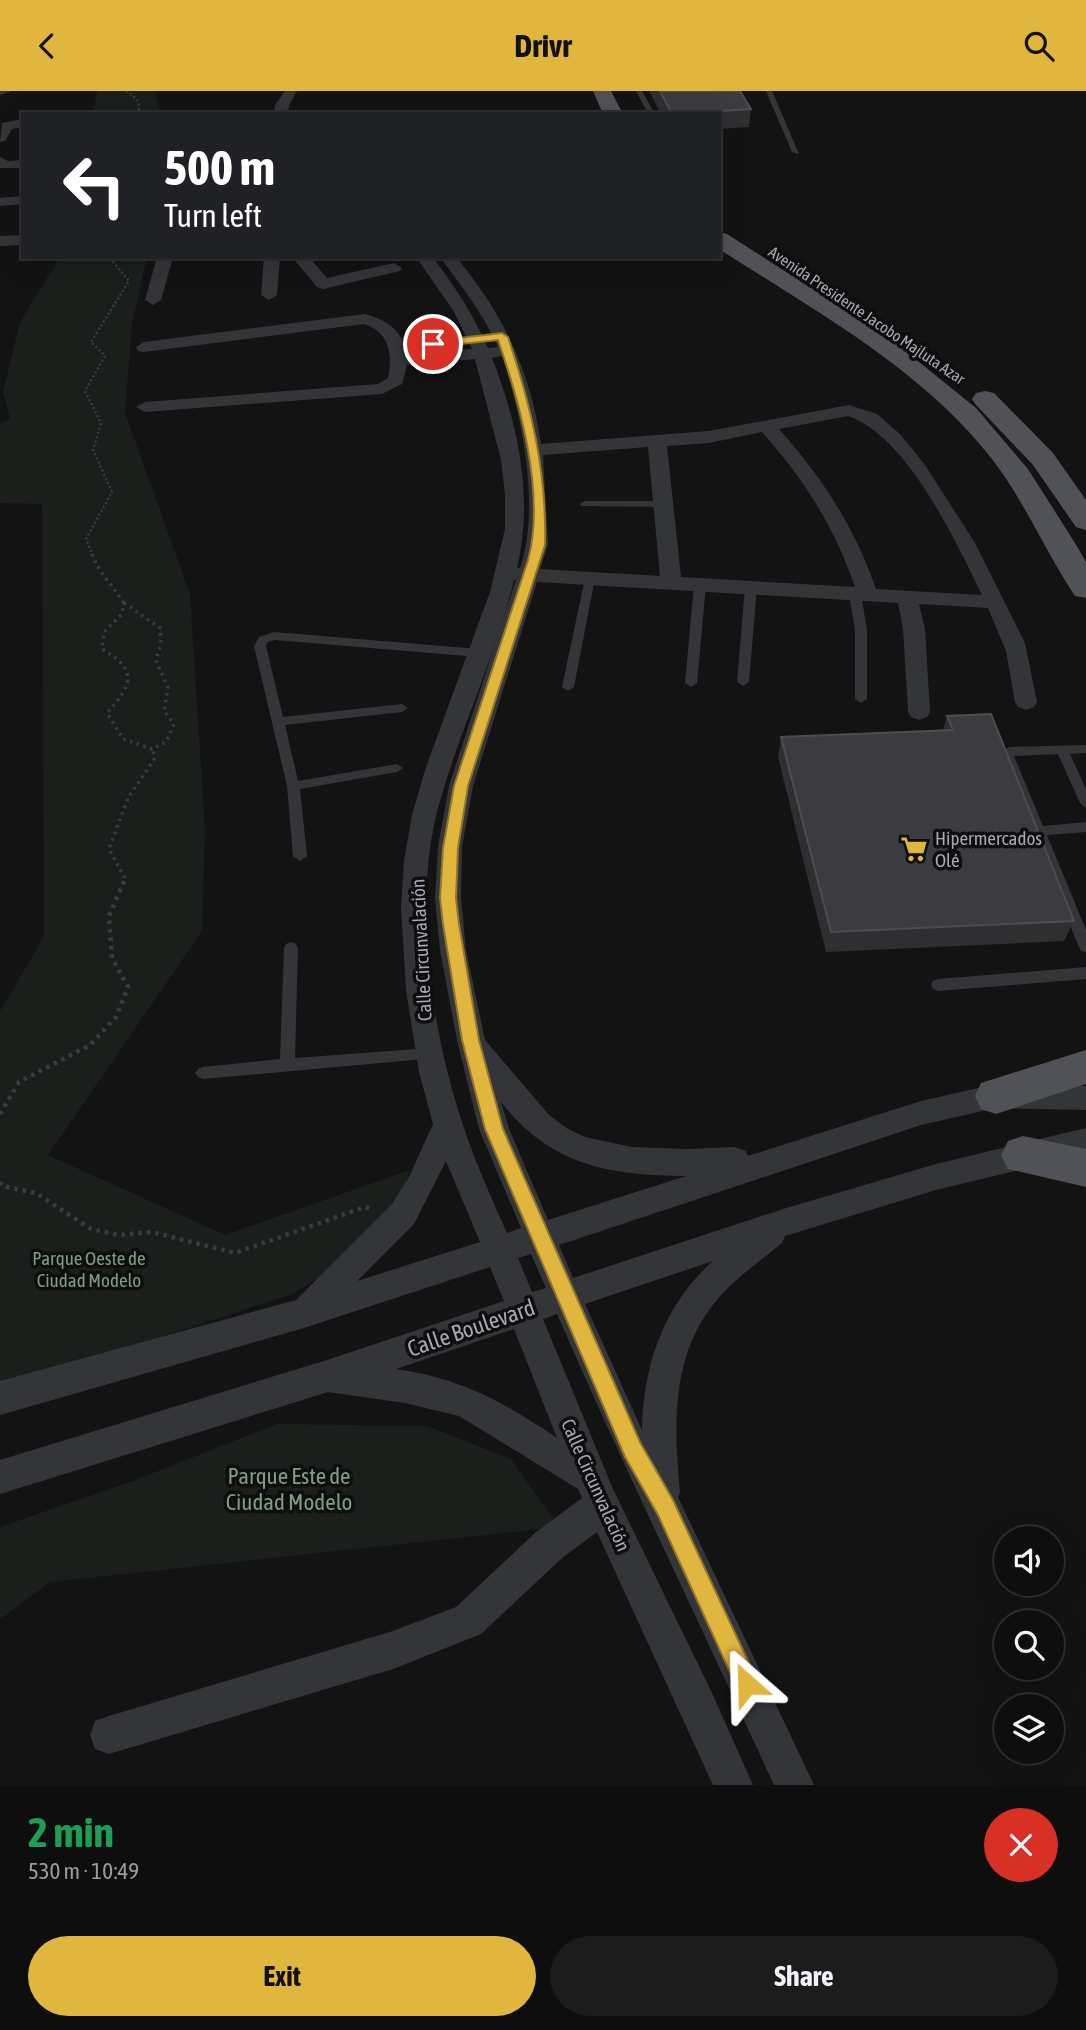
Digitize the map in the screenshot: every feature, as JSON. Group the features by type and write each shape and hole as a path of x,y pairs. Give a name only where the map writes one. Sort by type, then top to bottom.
{"main road":[{"path":"602,91 612,112"},
{"name":"Avenida Presidente Jacobo Majluta Azar","path":"721,217 938,359 970,385 1001,413 1042,459 1086,521"},
{"name":"Avenida Presidente Jacobo Majluta Azar","path":"721,240 845,320 928,380 967,414 988,436 1034,499 1086,589"},
{"path":"996,1096 1086,1067"},
{"path":"1023,1155 1086,1168"}],"street":[{"path":"0,91 6,91"},
{"path":"281,112 282,105 291,91"},
{"path":"0,138 7,127 21,124"},
{"path":"0,160 5,165 21,165"},
{"path":"0,202 21,200"},
{"path":"0,241 21,240"},
{"path":"153,300 164,259"},
{"path":"269,295 272,259"},
{"path":"302,259 323,284 394,268"},
{"name":"Calle Circunvalación","path":"425,259 458,305 480,346 494,389 512,466 514,488 512,545 433,785 418,848 414,902 421,1012 448,1124 498,1249 596,1489 701,1708 733,1785"},
{"name":"Calle Circunvalación","path":"450,259 480,298 505,344 534,450 540,517 538,545 530,575 461,786 450,848 448,898 471,1040 494,1129 565,1296 633,1449 665,1508 794,1785"},
{"path":"144,347 365,319 385,329 400,354 396,380 382,389 145,407"},
{"path":"400,354 505,344"},
{"path":"534,450 709,437 858,410 875,421 921,473 949,513 1011,634 1026,702"},
{"path":"766,426 799,462 829,505 853,549 861,594"},
{"path":"657,442 671,583"},
{"path":"504,573 994,602"},
{"path":"907,597 914,629 919,712"},
{"path":"471,1040 540,1126 573,1145 615,1159 654,1163 701,1163 778,1157"},
{"path":"0,1398 304,1313 778,1157 921,1113 996,1096 1086,1098"},
{"path":"304,1313 403,1214 420,1186 448,1124"},
{"path":"1023,1155 1086,1141"},
{"name":"Calle Boulevard","path":"0,1477 327,1376 783,1223 936,1177 1023,1155"},
{"path":"665,1508 657,1441 662,1388 675,1333 706,1288 783,1223"},
{"path":"109,1735 393,1650 468,1621 549,1545 584,1520 596,1489 475,1406 411,1388 327,1376"}],"lane":[{"path":"639,91 651,112"},
{"path":"769,91 796,152"},
{"path":"585,504 664,504"},
{"path":"568,687 590,578"},
{"path":"691,683 700,585"},
{"path":"743,682 751,588"},
{"path":"861,594 861,699"},
{"path":"300,856 293,786 260,646 263,640 274,636 478,653"},
{"path":"277,722 402,708"},
{"path":"1062,749 1086,803"},
{"path":"1086,749 1011,751 1007,755 1086,947"},
{"path":"293,786 397,768"},
{"path":"1039,831 1086,827"},
{"path":"287,1065 291,948"},
{"path":"938,985 1086,974"},
{"path":"203,1073 430,1054"}],"path":[{"path":"126,91 138,100 140,106 138,112"},
{"path":"112,259 129,281 91,342 105,356 85,391 101,423 93,450 112,492 86,539 97,566 124,603 160,628 161,643 156,660 168,688 164,711 174,724 166,742 152,749 123,739 107,713 122,697 128,677 122,662 102,649 104,632 122,614 124,603"},
{"path":"0,1114 19,1082 90,1045 116,1017 128,987 112,958 109,916 125,879 108,849 128,798 155,758 152,749"},
{"path":"0,1182 2,1186 36,1193 92,1230 120,1235 152,1232 235,1253 365,1207 403,1214"}],"green space":[{"path":"97,91 155,91 160,112 93,112"},
{"name":"Parque Oeste de Ciudad Modelo","path":"59,259 147,259 132,323 125,413 190,594 205,830 202,931 48,1155 225,1235 410,1170 392,1230 295,1293 0,1390 0,1011 44,937 42,504 0,503 0,424 10,418 3,392 20,322"},
{"name":"Parque Este de Ciudad Modelo","path":"277,1424 427,1426 511,1459 559,1527 50,1582 0,1619 0,1527 133,1481"}],"building":[{"path":"660,91 740,91 751,109 704,112 671,112"},
{"name":"Hipermercados Olé","path":"991,714 1074,921 831,932 781,737 953,730 947,716"}],"place":[{"name":"Hipermercados Olé","path":"914,849"}],"route":[{"path":"433,344 502,337 519,385 534,450 540,517 538,545 522,601 461,786 450,848 448,898 453,950 471,1040 494,1129 633,1449 665,1508 747,1684"}]}
